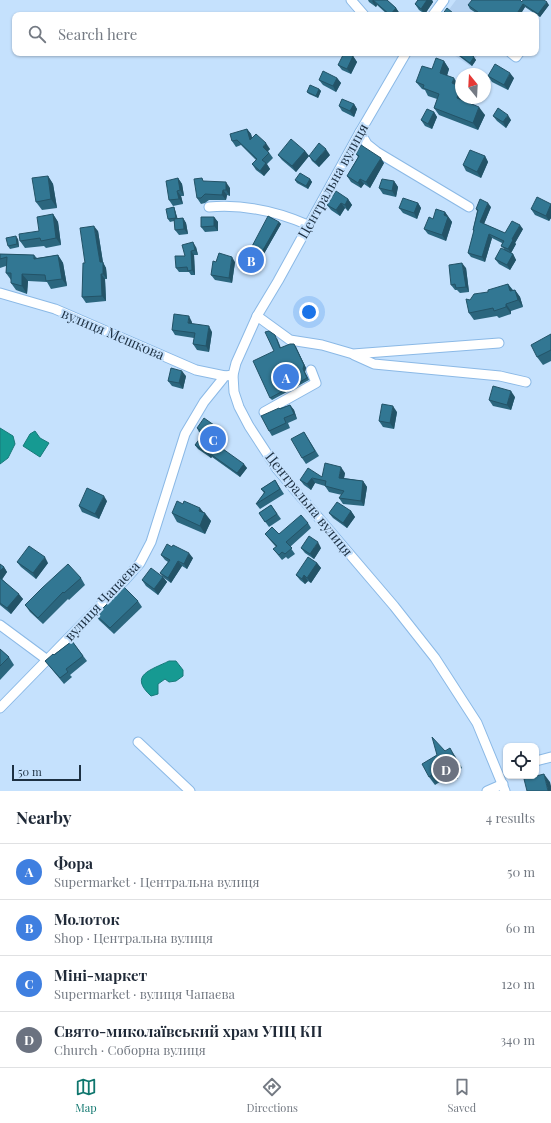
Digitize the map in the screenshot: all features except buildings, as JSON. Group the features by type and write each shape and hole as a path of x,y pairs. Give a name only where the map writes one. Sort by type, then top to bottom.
{"street":[{"path":"351,0 361,12"},
{"path":"435,12 444,0"},
{"name":"Центральна вулиця","path":"400,56 278,282 257,316 229,376 239,408 277,469 394,606 435,658 477,723 504,788"},
{"path":"360,132 367,144 377,152 469,207"},
{"path":"209,207 240,206 264,210 308,225"},
{"name":"вулиця Мешкова","path":"0,292 55,309 196,370 229,376"},
{"path":"257,316 290,340 322,345 353,354 374,364 500,376 526,382"},
{"path":"353,354 499,343"},
{"path":"264,412 316,383 310,370"},
{"name":"вулиця Чапаєва","path":"0,708 140,563 151,542 185,434 204,402 229,376"},
{"path":"0,625 46,659"},
{"path":"138,742 190,791"},
{"path":"539,760 550,760"},
{"path":"496,770 503,769"},
{"path":"487,791 504,788"}],"shaded area":[{"path":"456,0 476,0 470,9 474,12 447,12"},
{"path":"455,56 477,56 470,66"},
{"path":"0,428 13,436 15,444 8,458 0,464"},
{"path":"35,431 40,438 49,443 40,457 23,446 30,434"},
{"path":"169,661 176,661 183,670 183,676 176,681 169,682 165,679 158,684 158,694 151,696 144,689 142,678 149,670"}],"place":[{"name":"Молоток","path":"251,260"},
{"name":"Фора","path":"286,377"},
{"name":"Міні-маркет","path":"213,439"},
{"name":"Свято-миколаївський храм УПЦ КП","path":"446,769"}]}
